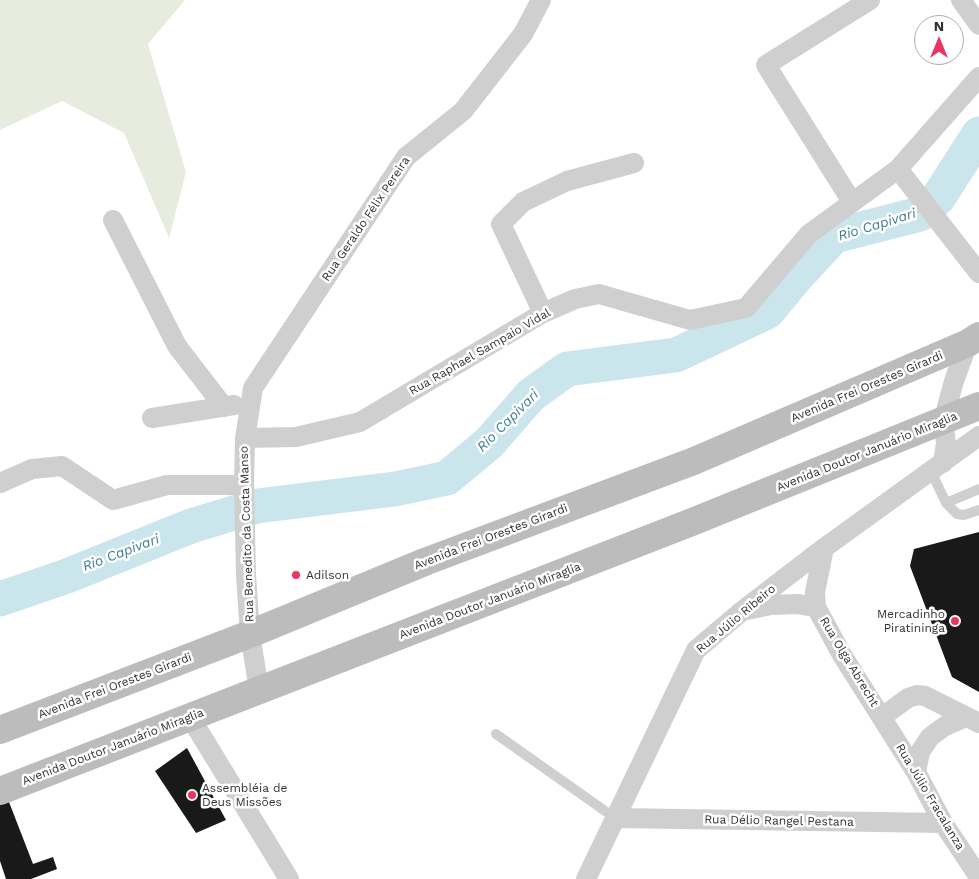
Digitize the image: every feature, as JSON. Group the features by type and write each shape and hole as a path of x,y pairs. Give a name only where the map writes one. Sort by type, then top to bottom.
{"main road":[{"name":"Avenida Frei Orestes Girardi","path":"0,730 250,634 427,561 694,461 973,340"},
{"name":"Avenida Doutor Januário Miraglia","path":"0,790 943,422 979,406"}],"street":[{"name":"Rua Geraldo Félix Pereira","path":"245,438 253,388 406,157 463,111 523,34 541,0"},
{"path":"852,202 766,65 870,0"},
{"path":"961,0 979,25"},
{"name":"Rua Raphael Sampaio Vidal","path":"245,438 296,437 360,422 543,314 575,299 599,294 690,320 746,308 809,234 852,202 899,171 979,77"},
{"path":"543,314 501,224 523,202 568,181 634,163"},
{"path":"899,171 979,273"},
{"path":"113,220 177,346 224,407"},
{"path":"937,467 946,443 943,422 954,381 973,340"},
{"path":"152,418 251,402"},
{"name":"Rua Júlio Ribeiro","path":"586,879 696,650 742,611 824,548 979,436"},
{"name":"Rua Benedito da Costa Manso","path":"245,438 246,575 250,634 259,690"},
{"path":"0,483 32,469 62,466 113,500 166,485 244,494"},
{"name":"Rua Olga Abrecht","path":"824,548 815,592 816,607 842,655 882,717"},
{"name":"Rua Olga Abrecht","path":"742,611 771,605 797,604 816,607"},
{"path":"882,717 908,698 917,695 925,696 973,720"},
{"path":"190,717 289,879"},
{"name":"Rua Júlio Fracalanza","path":"882,717 916,772 943,823 979,877"},
{"path":"916,772 920,752 930,737 945,726 973,720"},
{"name":"Rua Délio Rangel Pestana","path":"615,818 943,823"}],"lane":[{"path":"937,467 946,503 957,514 964,515 979,510"},
{"path":"946,503 979,489"},
{"path":"496,734 615,818"}],"shaded area":[{"path":"0,0 185,0 148,44 186,172 169,238 124,133 62,101 0,130"}],"building":[{"name":"Mercadinho Piratininga","path":"979,532 979,692 952,677 910,566 914,549"},
{"name":"Assembléia de Deus Missões","path":"187,748 226,820 196,833 155,771"},
{"path":"9,802 33,864 53,857 57,869 31,879 6,879 0,861 0,805"}],"waterway":[{"name":"Rio Capivari","path":"0,599 67,576 191,526 257,506 395,489 447,478 489,443 531,395 567,369 676,355 767,312 834,236 920,214 938,198 979,134"}],"place":[{"name":"Adilson","path":"296,575"},
{"name":"Mercadinho Piratininga","path":"955,621"},
{"name":"Assembléia de Deus Missões","path":"192,795"}]}
